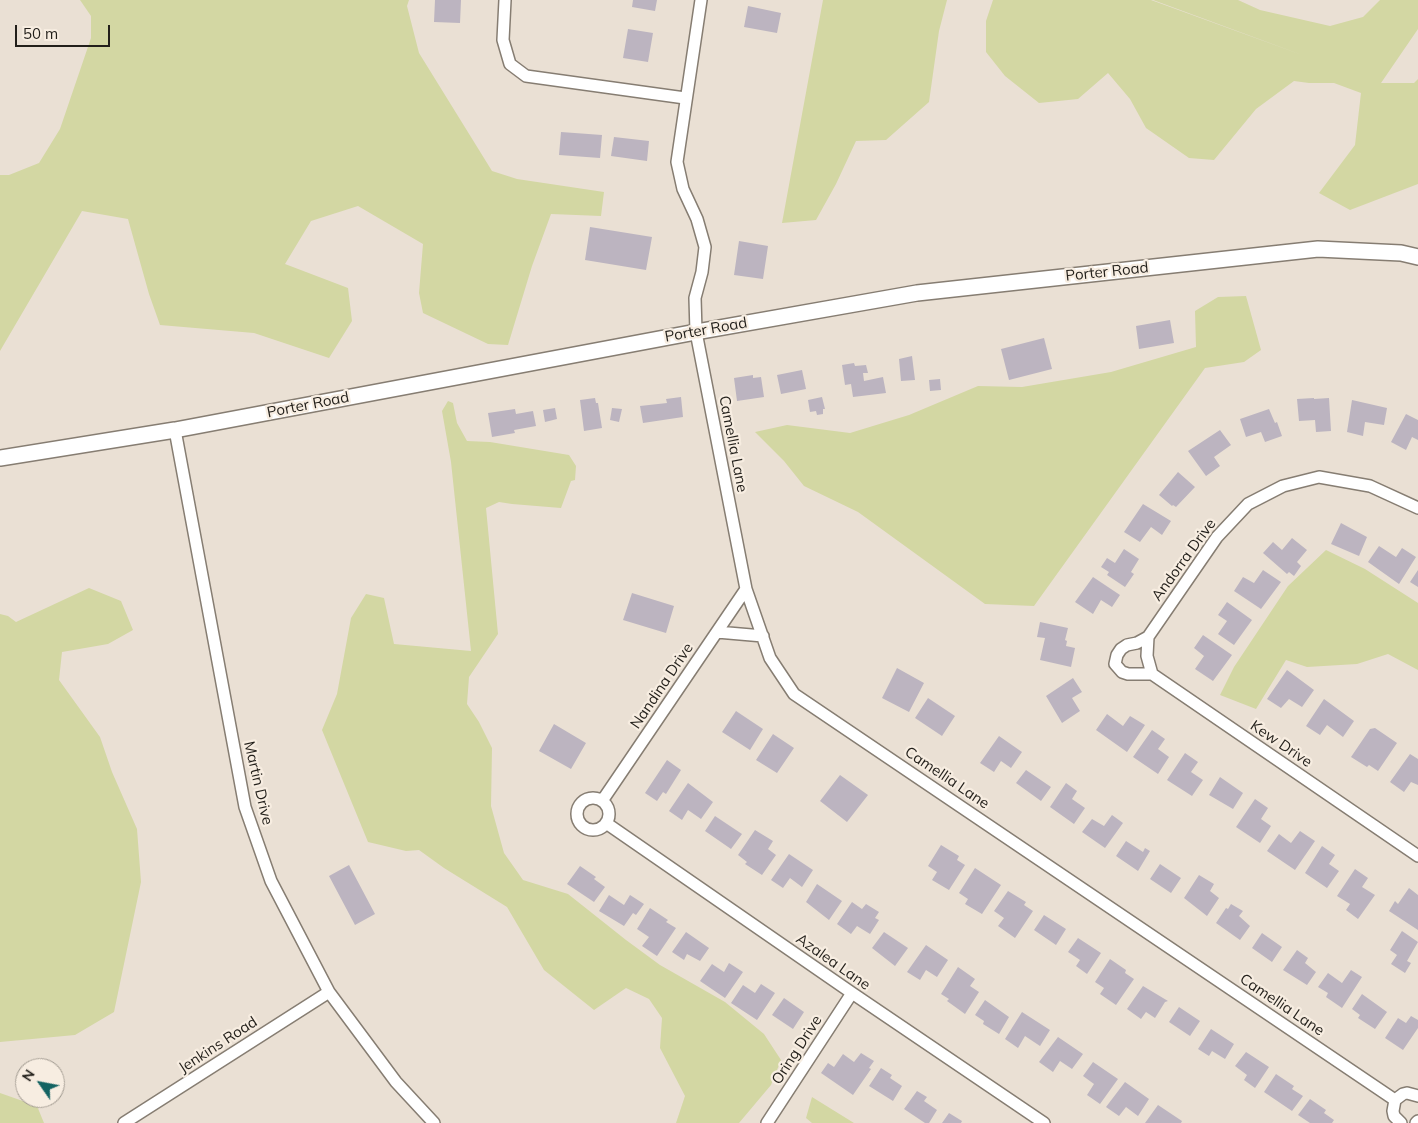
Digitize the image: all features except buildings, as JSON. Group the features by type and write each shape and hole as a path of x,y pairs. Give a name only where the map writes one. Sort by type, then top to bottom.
{"main road":[{"name":"Porter Road","path":"0,458 175,430 696,332 917,293 1318,249 1401,253 1418,257"}],"street":[{"path":"505,0 503,40 510,64 526,76 685,98"},
{"name":"Camellia Lane","path":"701,0 677,162 682,189 697,219 705,247 702,272 695,298 696,332 746,589 770,658 794,694 1395,1100"},
{"name":"Martin Drive","path":"175,430 245,807 271,882 329,992 396,1082 434,1123"},
{"name":"Andorra Drive","path":"1148,637 1217,537 1248,504 1283,486 1319,477 1370,486 1418,508"},
{"name":"Nandina Drive","path":"602,801 746,589"},
{"path":"717,632 763,636"},
{"path":"1148,637 1147,656 1152,674 1135,675 1122,672 1115,664 1117,655 1127,645 1137,643 1148,637"},
{"name":"Kew Drive","path":"1152,674 1418,856"},
{"path":"592,798 602,801 608,808 609,813 606,822 603,827 592,830 582,826 577,817 577,811 582,802 592,798"},
{"name":"Azalea Lane","path":"606,822 852,994 1044,1123"},
{"name":"Jenkins Road","path":"124,1123 329,992"},
{"name":"Oring Drive","path":"767,1123 852,994"},
{"path":"1401,1123 1394,1116 1395,1100 1407,1093 1417,1095"}],"green space":[{"path":"80,0 409,0 407,6 419,53 492,171 517,179 604,192 601,216 551,214 532,266 508,345 488,344 423,313 419,293 423,244 358,206 311,221 285,264 348,288 352,321 329,358 254,333 160,325 149,294 128,219 82,211 0,351 0,175 9,175 39,163 60,129 91,38 91,16"},
{"path":"823,0 947,0 939,31 929,102 886,140 856,141 836,184 816,220 782,223"},
{"path":"993,0 1151,0 1305,56 1153,0 1238,0 1260,10 1330,26 1363,17 1380,0 1418,0 1418,29 1381,83 1414,83 1418,79 1418,184 1350,210 1319,193 1355,145 1361,93 1334,83 1294,81 1256,109 1214,160 1189,158 1146,128 1130,99 1108,73 1078,99 1039,103 1005,76 986,52 986,21"},
{"path":"1246,296 1261,350 1244,362 1205,368 1034,606 985,604 858,512 804,486 784,461 755,432 787,425 850,433 909,415 978,386 1022,387 1111,372 1196,347 1195,311 1218,297"},
{"path":"448,401 453,403 457,423 467,441 490,442 569,455 576,466 575,480 571,481 561,508 499,502 486,508 498,634 469,677 467,704 479,722 492,748 491,806 504,853 523,880 568,894 660,965 725,1002 764,1034 781,1060 771,1085 739,1123 676,1123 685,1096 660,1048 662,1018 649,999 626,988 594,1010 544,970 507,907 444,868 419,850 406,851 368,842 322,730 337,694 351,618 366,594 384,598 394,644 471,651 451,462 442,411"},
{"path":"1326,550 1365,569 1418,603 1418,670 1388,654 1357,664 1307,667 1286,660 1256,709 1220,695 1234,667 1288,586"},
{"path":"89,588 121,601 133,630 108,644 62,652 59,680 100,737 112,772 137,829 141,882 114,1012 75,1035 0,1042 0,614 8,616 16,622"},
{"path":"0,1093 15,1098 15,1108 38,1108 44,1123 0,1123"},
{"path":"812,1097 854,1123 812,1123 806,1118"}]}
